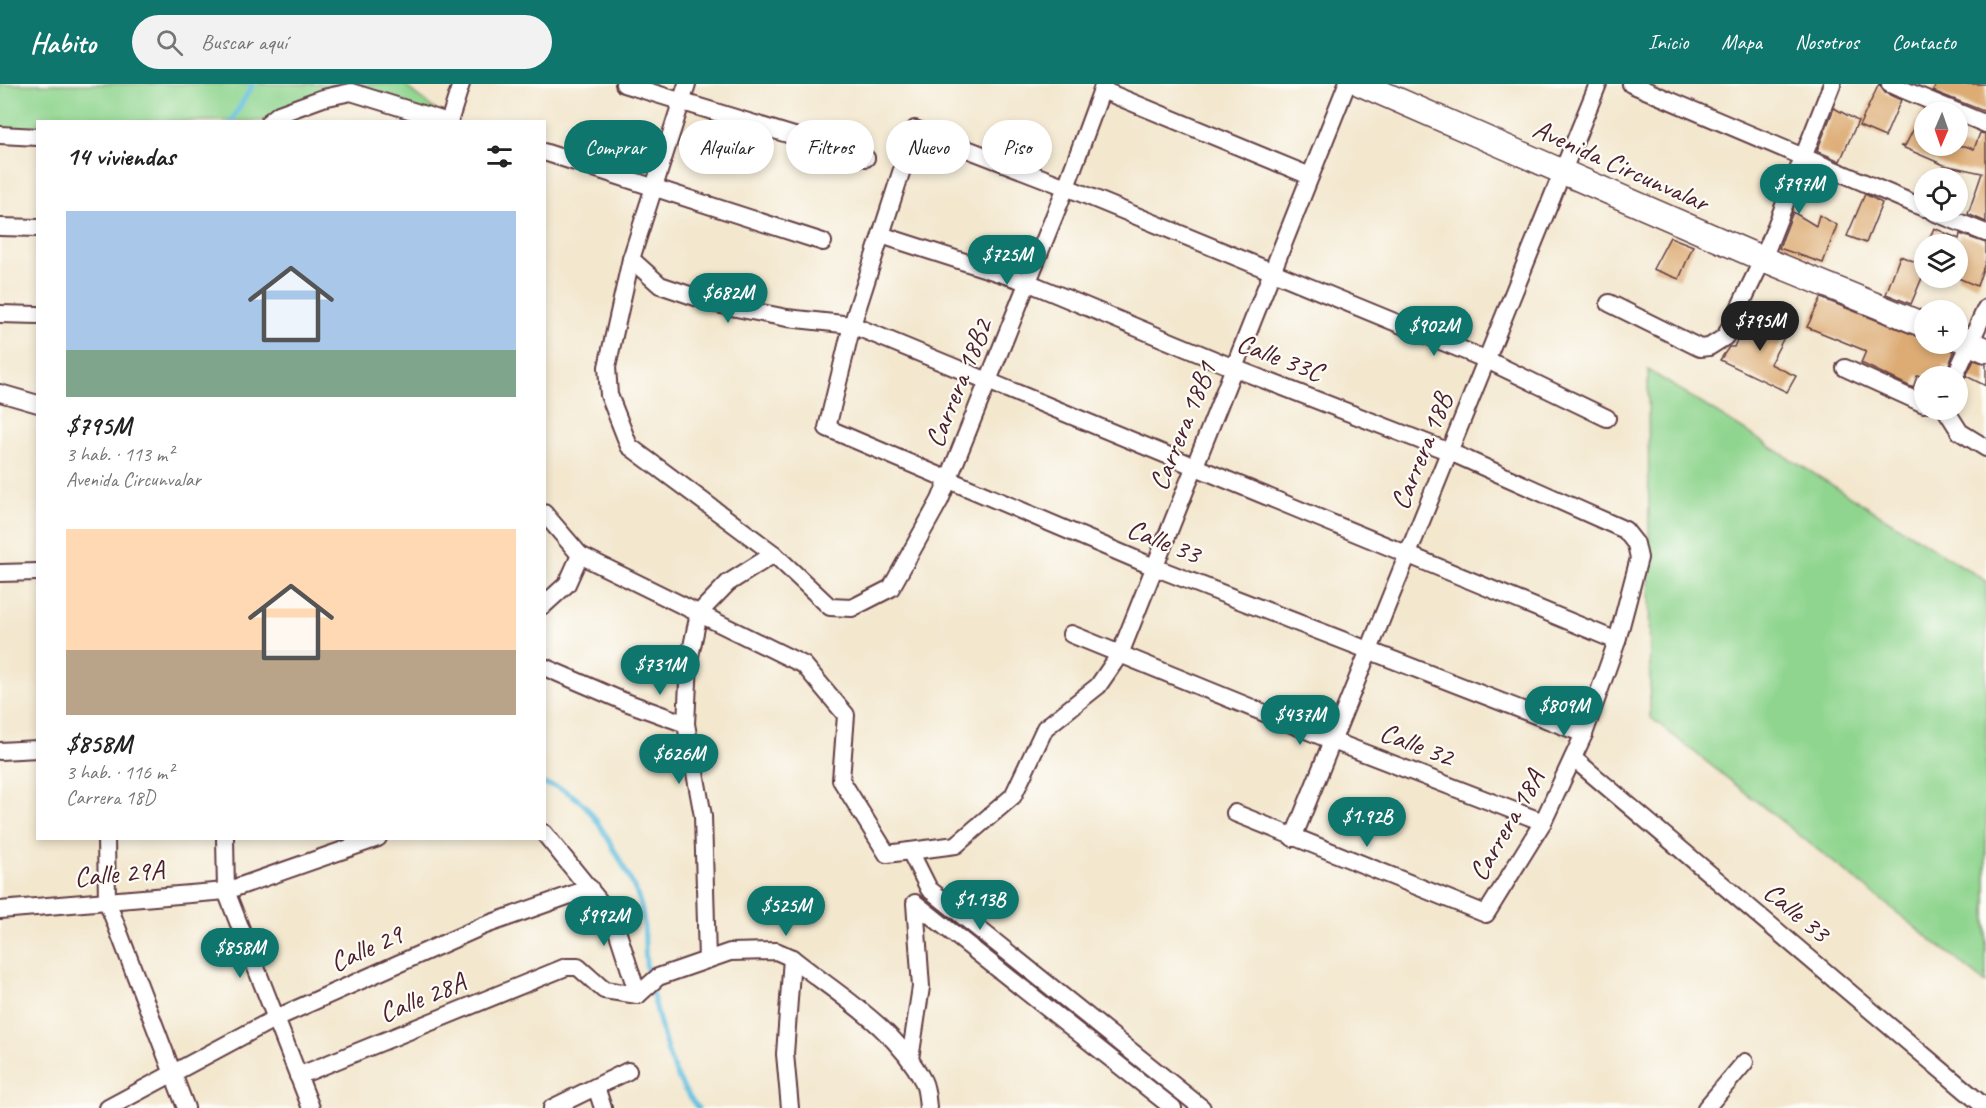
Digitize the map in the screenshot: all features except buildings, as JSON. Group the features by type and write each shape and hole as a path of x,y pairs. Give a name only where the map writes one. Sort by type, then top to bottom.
{"main road":[{"name":"Avenida Circunvalar","path":"1361,84 1763,259 1914,321"}],"street":[{"path":"449,120 461,84"},
{"path":"624,84 786,134"},
{"name":"Carrera 18B2","path":"687,84 631,259 607,367 609,395 629,446 774,554 830,607 852,608 891,588 940,500 1066,187 1103,87"},
{"name":"Carrera 18B1","path":"699,614 804,665 846,715 841,780 887,854 956,845 1013,796 1045,728 1098,686 1120,654 1347,84"},
{"name":"Carrera 18B","path":"1293,838 1598,84"},
{"path":"1631,84 1914,204"},
{"path":"1609,303 1700,348 1709,347 1725,337 1763,259 1832,84"},
{"path":"1890,84 1986,124"},
{"path":"1103,87 1311,176"},
{"path":"271,120 279,114 323,98 351,92 442,120"},
{"path":"852,325 915,129 1066,187 1487,360 1607,418"},
{"path":"0,135 36,137"},
{"path":"546,153 823,242"},
{"path":"1958,222 1986,233"},
{"path":"0,227 36,228"},
{"name":"Calle 33C","path":"881,235 1027,282 1234,368 1450,452 1625,530 1636,544 1639,558"},
{"path":"631,259 660,285 716,304 787,318 852,325 1617,641"},
{"path":"1960,366 1986,308"},
{"path":"0,314 36,315"},
{"name":"Calle 33","path":"852,325 827,428 1154,567 1584,734"},
{"path":"1845,368 1914,399"},
{"path":"0,393 36,403"},
{"path":"1950,420 1960,432 1986,447"},
{"path":"546,515 580,555 699,614"},
{"path":"707,960 703,816 686,724 690,661 699,614 728,583 774,554"},
{"path":"546,604 567,584 580,555"},
{"name":"Carrera 18A","path":"1293,838 1486,914 1544,822 1584,734 1617,641 1639,558"},
{"path":"0,573 36,572"},
{"name":"Calle 32","path":"1071,634 1333,741 1544,822"},
{"path":"546,668 622,701 686,724"},
{"path":"0,751 36,749"},
{"name":"Calle 33","path":"1573,758 1986,1108"},
{"path":"1235,813 1293,838"},
{"path":"546,835 613,918 638,995 658,977 730,952 776,951 792,958 884,1030 910,1059 924,1083 928,1108"},
{"path":"106,840 107,901 186,1108"},
{"path":"225,840 225,891 311,1108"},
{"name":"Calle 29A","path":"0,910 225,891 372,840"},
{"path":"910,851 929,889 1202,1108"},
{"name":"Calle 29","path":"108,1108 274,1018 483,926 590,888"},
{"path":"910,1059 921,987 915,903 1173,1108"},
{"path":"790,1108 784,1054 792,958"},
{"name":"Calle 28A","path":"298,1076 567,967 578,967 604,990 638,995"},
{"path":"1706,1108 1745,1062"},
{"path":"552,1108 628,1071"},
{"path":"596,1087 603,1108"}],"green space":[{"path":"0,84 403,84 448,120 351,92 272,120 36,120 36,137 0,135"},
{"path":"1648,370 1986,581 1986,983 1650,717"}],"waterway":[{"path":"232,120 253,84"},
{"path":"546,784 564,790 588,809 606,835 624,868 641,906 649,980"},
{"path":"651,989 673,1066 688,1095 698,1108"}]}
